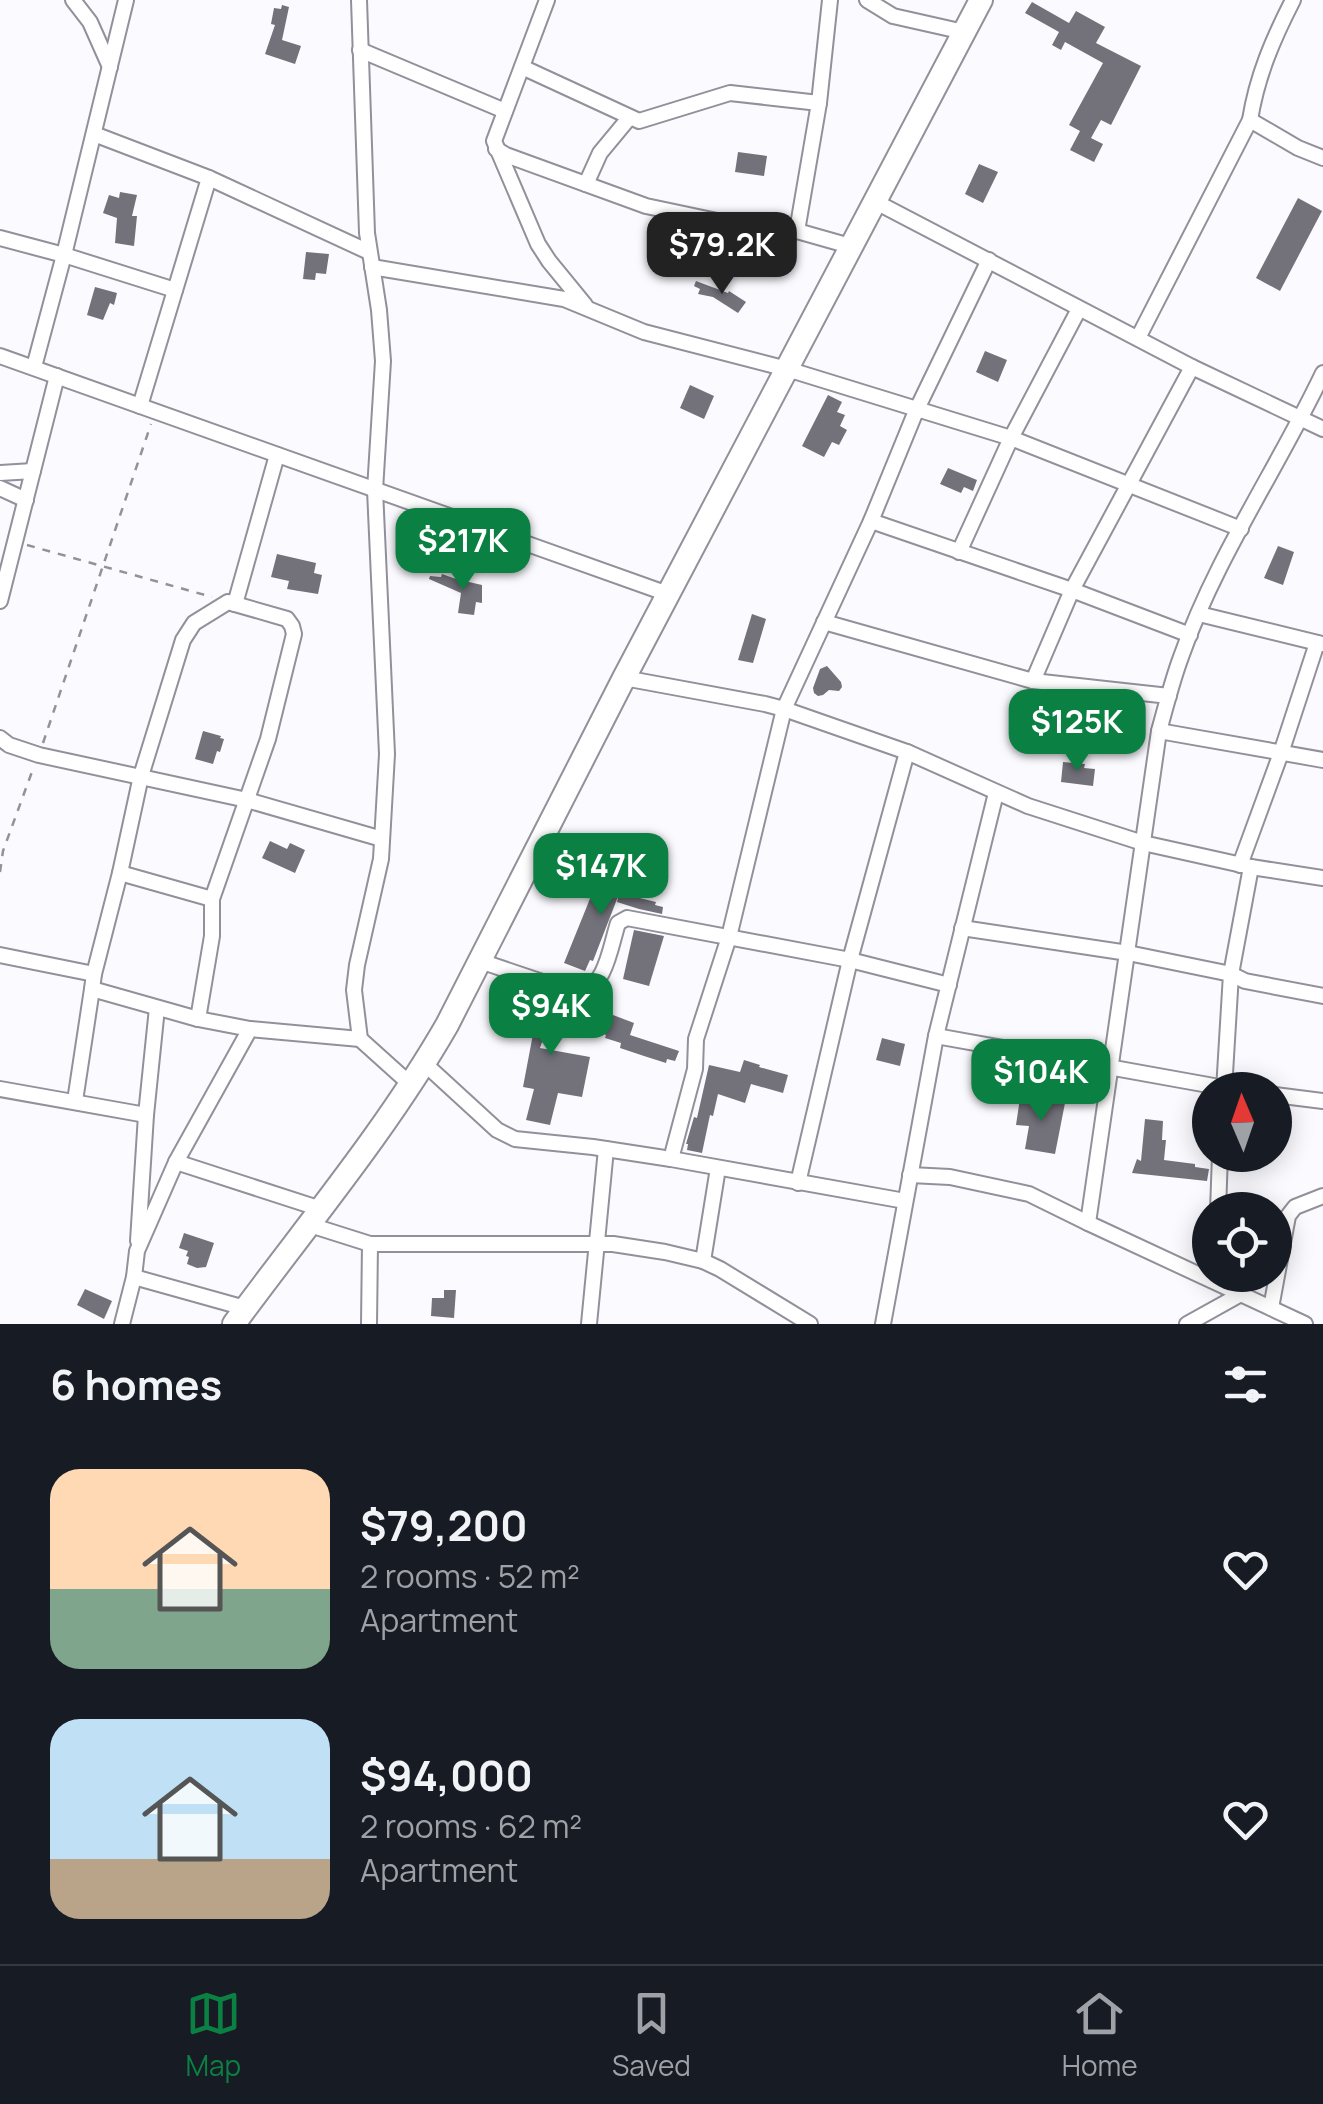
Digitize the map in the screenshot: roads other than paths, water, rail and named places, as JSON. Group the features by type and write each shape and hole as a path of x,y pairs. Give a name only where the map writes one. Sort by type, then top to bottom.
{"main road":[{"path":"240,1316 424,1064 981,0"}],"street":[{"path":"73,0 90,22 110,67"},
{"path":"34,367 126,0"},
{"path":"358,0 370,259 383,361 375,490 387,754 381,859 354,990 360,1039"},
{"path":"547,0 494,142 544,253 586,306"},
{"path":"797,230 819,103 830,0"},
{"path":"867,0 893,16 964,32"},
{"path":"1138,338 1250,120 1256,85 1293,0"},
{"path":"360,50 505,111"},
{"path":"522,67 638,122 730,93 819,103"},
{"path":"586,184 600,152 629,118"},
{"path":"1250,120 1323,158"},
{"path":"94,134 210,178 370,259 564,298 644,332 787,369 1011,438 1241,529"},
{"path":"496,149 646,206 797,230 850,246"},
{"path":"140,406 210,178"},
{"path":"874,201 1192,367 1323,429"},
{"path":"0,238 175,290"},
{"path":"671,1159 695,1070 696,1039 729,937 784,710 871,521 916,410 989,260"},
{"path":"958,552 1011,438 1079,309"},
{"path":"0,356 668,594"},
{"path":"1033,681 1072,590 1192,367"},
{"path":"1088,1223 1160,731 1169,696 1199,614 1323,373"},
{"path":"0,601 57,376"},
{"path":"232,603 277,455"},
{"path":"0,473 33,471"},
{"path":"0,488 26,500"},
{"path":"871,521 1072,590 1190,636"},
{"path":"75,1101 93,982 141,776 183,640 194,623 232,603 287,618 294,634 268,739 212,900 212,936 198,1018"},
{"path":"1199,614 1320,644 1246,866 1232,974 1229,1072"},
{"path":"824,622 1033,681 1169,696"},
{"path":"624,678 784,710 907,752 1028,806 1143,843 1323,878"},
{"path":"1160,731 1323,760"},
{"path":"0,738 9,745 39,754 247,800 382,839"},
{"path":"798,1183 850,960 907,752"},
{"path":"883,1324 936,1036 996,794"},
{"path":"120,873 212,900"},
{"path":"480,961 578,994 590,991 598,982 622,919 850,960 949,984"},
{"path":"962,928 1128,953 1323,996"},
{"path":"0,955 93,982 156,1008 198,1018 250,1030 360,1039 410,1084"},
{"path":"122,1324 137,1251 156,1008"},
{"path":"137,1251 176,1162 250,1030"},
{"path":"936,1036 1192,1083"},
{"path":"424,1064 505,1136 515,1140 671,1159 906,1202"},
{"path":"0,1090 146,1115"},
{"path":"1292,1097 1323,1102"},
{"path":"588,1324 606,1149"},
{"path":"176,1162 316,1217 370,1244 596,1244 665,1252 702,1261 810,1324"},
{"path":"702,1261 718,1168"},
{"path":"910,1175 950,1177 1029,1194 1192,1268"},
{"path":"1271,1308 1288,1216 1295,1207 1323,1196"},
{"path":"369,1324 370,1244"},
{"path":"134,1278 240,1316"},
{"path":"1238,1292 1304,1324"},
{"path":"1187,1324 1241,1294"}]}
